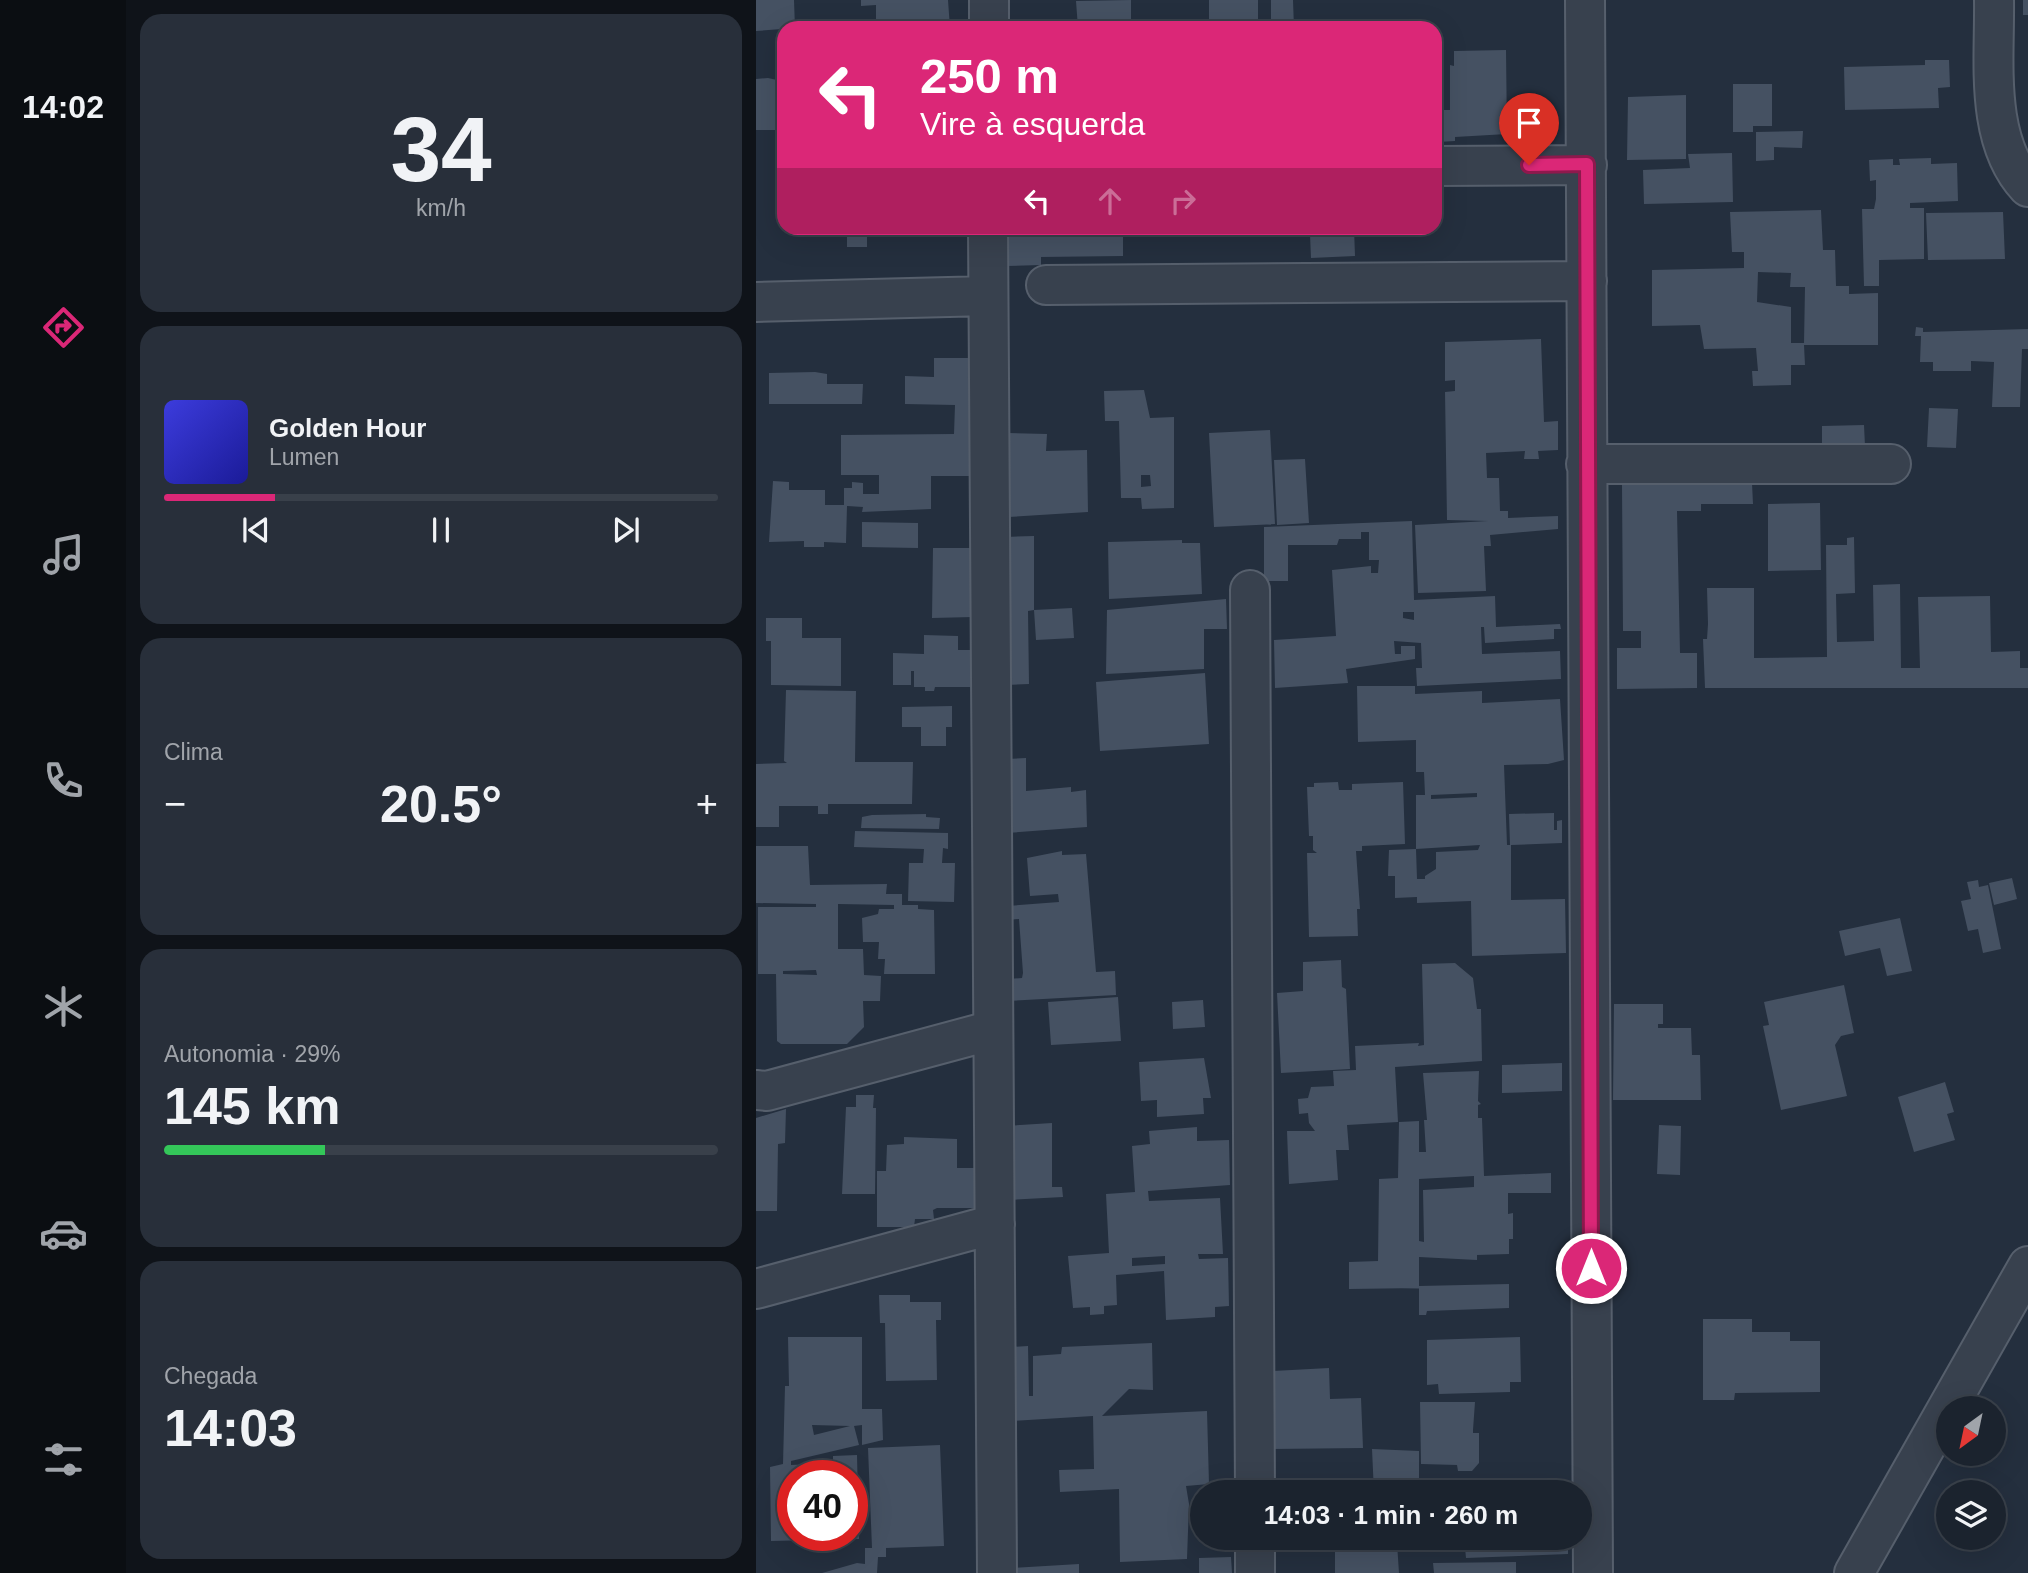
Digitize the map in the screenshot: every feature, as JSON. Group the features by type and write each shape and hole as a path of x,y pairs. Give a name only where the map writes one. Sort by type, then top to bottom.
{"street":[{"path":"989,0 989,21"},
{"path":"1585,0 1593,1573"},
{"path":"1994,0 1997,118 2014,171 2028,187"},
{"path":"1442,166 1587,164"},
{"path":"988,235 997,1573"},
{"path":"1045,285 1587,281"},
{"path":"756,302 988,296"},
{"path":"1587,464 1891,464"},
{"path":"1250,590 1255,1480"},
{"path":"756,1090 767,1091 993,1030"},
{"path":"756,1289 995,1224"},
{"path":"1854,1573 2028,1266"},
{"path":"1255,1550 1255,1573"}],"building":[{"path":"756,0 794,0 795,21 777,21 777,29 756,31"},
{"path":"861,0 948,0 950,21 876,21 876,5 861,6"},
{"path":"1131,0 1131,21 1077,21 1076,1"},
{"path":"1209,0 1258,0 1258,21 1209,21"},
{"path":"1271,0 1293,0 1294,21 1271,21"},
{"path":"2023,0 2028,0 2028,15 2023,15"},
{"path":"1506,50 1507,134 1455,137 1455,141 1442,142 1442,110 1450,110 1450,65 1454,66 1454,51"},
{"path":"1925,60 1949,60 1950,87 1938,88 1939,108 1845,110 1844,67 1925,65"},
{"path":"756,79 777,80 777,130 756,130"},
{"path":"1733,84 1772,84 1772,126 1753,126 1753,132 1733,132"},
{"path":"1686,95 1686,159 1627,160 1628,97"},
{"path":"1803,131 1802,148 1774,147 1774,160 1756,161 1756,132"},
{"path":"1732,153 1733,202 1644,204 1643,170 1690,168 1688,154"},
{"path":"1931,158 1931,164 1957,163 1958,201 1910,203 1910,208 1924,208 1924,259 1879,260 1879,286 1864,286 1862,209 1874,209 1876,199 1876,180 1870,181 1869,160 1893,159 1893,165 1900,165 1899,159"},
{"path":"1821,210 1823,250 1835,250 1836,286 1849,286 1849,294 1878,293 1878,345 1804,345 1805,365 1791,365 1791,385 1753,386 1752,371 1758,371 1756,348 1704,349 1700,325 1652,326 1652,270 1744,268 1744,252 1732,252 1730,212","holes":["1758,272 1791,273 1790,287 1805,287 1804,343 1791,343 1791,307 1757,302"]},
{"path":"2003,212 2005,259 1928,260 1926,213"},
{"path":"847,235 867,235 867,247 847,247"},
{"path":"1006,235 1123,235 1123,256 1041,257 1041,265 1006,266"},
{"path":"1310,235 1354,235 1355,256 1311,258"},
{"path":"1916,327 1923,328 1923,332 2028,329 2028,349 2022,349 2020,407 1992,407 1994,362 1971,361 1971,371 1933,371 1933,362 1920,362 1921,336 1915,336"},
{"path":"1541,339 1544,422 1558,421 1558,450 1538,451 1539,459 1524,459 1525,451 1486,453 1487,478 1499,478 1500,511 1508,511 1508,518 1558,516 1558,529 1490,535 1491,546 1484,546 1486,591 1418,593 1415,525 1488,521 1447,520 1445,392 1455,391 1455,380 1445,381 1445,342"},
{"path":"934,358 972,358 972,476 931,476 931,509 862,512 863,507 847,506 846,543 824,542 824,547 804,547 804,541 769,542 773,481 789,482 789,490 825,490 825,505 844,505 844,488 852,488 852,482 863,483 863,494 879,494 879,475 841,475 841,435 954,434 955,405 905,404 905,376 934,377"},
{"path":"769,373 827,374 827,384 863,384 862,404 769,404"},
{"path":"1144,390 1150,418 1174,417 1174,508 1142,509 1141,498 1121,498 1119,421 1105,421 1104,391","holes":["1141,475 1150,475 1151,486 1141,487"]},
{"path":"1929,408 1958,409 1956,448 1927,447"},
{"path":"1864,425 1865,446 1822,447 1822,426"},
{"path":"1270,430 1275,524 1214,527 1209,433"},
{"path":"1008,433 1047,434 1046,451 1087,450 1088,512 1008,517"},
{"path":"1305,459 1309,523 1277,525 1274,460"},
{"path":"1752,483 1753,504 1701,504 1701,511 1677,511 1680,653 1697,653 1697,688 1617,689 1617,648 1641,648 1641,631 1623,631 1622,485"},
{"path":"1820,503 1821,570 1768,571 1768,504"},
{"path":"1412,521 1414,600 1495,596 1496,627 1560,624 1561,629 1554,629 1554,639 1485,643 1484,627 1481,627 1482,654 1560,651 1561,679 1417,686 1416,668 1422,668 1421,643 1394,641 1395,654 1401,654 1401,646 1415,646 1415,659 1346,669 1348,683 1275,688 1274,640 1336,636 1332,570 1371,566 1371,573 1378,573 1379,560 1369,560 1369,532 1361,532 1361,539 1339,539 1337,545 1288,545 1288,581 1264,581 1264,527","holes":["1403,612 1414,612 1414,620 1403,618"]},
{"path":"862,522 918,523 918,548 862,547"},
{"path":"1034,536 1034,610 1028,611 1029,684 1006,685 1005,537"},
{"path":"1854,537 1855,593 1836,594 1837,642 1874,641 1873,585 1900,584 1901,668 1920,668 1918,597 1990,596 1991,652 2020,651 2020,668 2028,668 2028,688 1705,688 1703,639 1707,639 1707,588 1754,588 1754,658 1827,657 1826,545 1847,545 1847,538"},
{"path":"1182,540 1182,543 1200,543 1202,594 1109,599 1108,542"},
{"path":"933,548 973,548 973,617 932,618"},
{"path":"1226,599 1227,629 1204,629 1204,669 1106,674 1107,610"},
{"path":"1072,608 1074,638 1036,640 1034,610"},
{"path":"766,618 802,618 802,638 841,638 841,686 771,685 771,641 766,641"},
{"path":"924,635 958,636 958,650 973,650 972,687 935,687 934,691 925,691 925,687 914,687 914,671 911,671 911,685 893,685 893,653 924,654"},
{"path":"1205,673 1209,744 1100,751 1096,682"},
{"path":"1357,686 1415,686 1415,694 1482,691 1482,703 1560,699 1564,760 1548,764 1504,765 1507,845 1510,845 1509,814 1554,813 1554,830 1557,830 1557,821 1562,820 1562,843 1511,845 1511,900 1565,899 1566,953 1472,956 1471,901 1417,903 1417,897 1395,898 1395,876 1388,876 1389,850 1416,849 1416,795 1425,795 1424,772 1416,772 1416,740 1358,742","holes":["1477,793 1477,797 1431,799 1431,795","1480,845 1478,850 1436,852 1436,869 1425,876 1425,879 1417,879 1416,849"]},
{"path":"786,690 856,691 855,762 913,762 912,804 828,804 828,814 818,814 818,806 779,806 779,827 756,827 756,764 787,763 784,761"},
{"path":"952,706 952,727 946,727 946,746 921,746 921,727 902,727 902,707"},
{"path":"1026,758 1026,791 1071,787 1071,792 1086,790 1087,827 1007,833 1006,759"},
{"path":"1338,782 1339,790 1352,790 1352,784 1403,782 1405,844 1362,846 1362,851 1356,851 1360,909 1357,909 1358,936 1309,937 1307,853 1317,853 1313,850 1313,836 1309,836 1307,787 1314,787 1314,783"},
{"path":"926,814 926,817 940,818 939,829 861,828 862,817"},
{"path":"855,831 948,833 948,849 943,848 942,863 955,863 954,902 908,901 909,863 923,863 924,849 854,847"},
{"path":"756,846 808,846 810,885 887,884 886,894 902,894 902,905 918,905 918,909 934,910 935,974 884,974 885,959 878,959 879,942 863,942 862,918 878,914 879,909 894,909 894,905 838,904 838,949 863,949 864,975 881,976 880,1001 863,1001 864,1027 847,1044 781,1044 777,1041 776,974 758,974 758,907 816,907 816,904 756,903","holes":["816,970 817,975 783,974 783,971"]},
{"path":"1062,851 1062,855 1086,854 1096,972 1115,971 1116,995 1007,1001 1008,979 1022,978 1023,973 1019,919 1007,920 1007,906 1059,902 1058,894 1030,896 1027,858"},
{"path":"2012,878 2017,899 1994,905 1989,883"},
{"path":"1978,880 1979,887 1988,885 2001,949 1983,953 1978,929 1968,931 1961,901 1971,899 1967,882"},
{"path":"1900,918 1912,971 1887,976 1880,948 1845,956 1839,931"},
{"path":"1341,960 1342,987 1346,989 1350,1069 1281,1073 1277,993 1303,991 1303,962"},
{"path":"1455,963 1473,978 1477,1009 1481,1009 1482,1061 1395,1067 1398,1122 1347,1125 1349,1150 1336,1150 1338,1180 1289,1184 1287,1131 1315,1131 1309,1123 1308,1113 1299,1114 1298,1099 1308,1098 1311,1087 1334,1086 1333,1071 1356,1070 1355,1046 1424,1045 1422,964"},
{"path":"1844,985 1854,1033 1841,1036 1835,1045 1847,1096 1781,1110 1763,1026 1769,1025 1764,1002"},
{"path":"1118,997 1121,1041 1051,1045 1048,1002"},
{"path":"1203,1000 1205,1027 1173,1029 1172,1002"},
{"path":"1614,1004 1663,1004 1663,1024 1658,1024 1658,1028 1691,1028 1692,1055 1700,1055 1701,1100 1613,1100"},
{"path":"1204,1058 1211,1098 1203,1098 1204,1114 1157,1117 1157,1100 1141,1101 1139,1062"},
{"path":"1562,1063 1562,1091 1502,1093 1502,1065"},
{"path":"1479,1071 1478,1101 1481,1104 1478,1105 1478,1118 1482,1118 1484,1176 1551,1173 1551,1193 1508,1193 1508,1214 1513,1213 1513,1239 1509,1239 1509,1254 1477,1255 1477,1260 1419,1257 1419,1288 1349,1289 1349,1262 1378,1261 1379,1179 1398,1178 1399,1122 1419,1121 1419,1152 1426,1152 1424,1120 1427,1120 1423,1073","holes":["1474,1176 1474,1187 1423,1190 1424,1242 1419,1241 1419,1179"]},
{"path":"1945,1082 1954,1112 1947,1114 1955,1140 1914,1152 1898,1097"},
{"path":"856,1095 874,1095 875,1194 842,1194 846,1107 856,1107"},
{"path":"786,1109 785,1143 778,1144 777,1211 756,1211 756,1118"},
{"path":"1052,1123 1052,1187 1062,1187 1063,1197 1009,1200 1006,1126"},
{"path":"1659,1125 1681,1126 1680,1175 1657,1174"},
{"path":"1197,1127 1197,1141 1229,1140 1230,1185 1148,1191 1149,1201 1220,1198 1223,1254 1198,1254 1199,1259 1228,1258 1229,1306 1215,1307 1215,1317 1166,1320 1164,1271 1116,1275 1117,1305 1104,1306 1104,1314 1090,1315 1090,1307 1073,1308 1068,1256 1109,1253 1106,1194 1135,1192 1132,1146 1150,1144 1149,1131","holes":["1165,1256 1165,1264 1132,1266 1132,1258"]},
{"path":"904,1137 957,1139 957,1168 978,1168 978,1208 937,1208 933,1210 934,1219 915,1219 914,1227 877,1227 877,1171 886,1171 887,1145 904,1144"},
{"path":"1509,1284 1509,1308 1427,1311 1426,1315 1419,1315 1419,1286"},
{"path":"879,1295 910,1295 910,1302 941,1302 941,1320 936,1320 937,1380 886,1381 885,1323 880,1323"},
{"path":"1703,1319 1752,1319 1752,1332 1790,1332 1790,1341 1820,1341 1820,1392 1735,1393 1734,1400 1703,1400"},
{"path":"788,1337 862,1337 862,1409 882,1409 883,1440 862,1445 862,1425 854,1426 859,1445 795,1460 783,1460 785,1386 789,1386","holes":["812,1425 850,1426 814,1435"]},
{"path":"1520,1337 1521,1382 1510,1382 1510,1392 1439,1394 1438,1384 1427,1385 1427,1340"},
{"path":"1152,1343 1153,1390 1129,1389 1102,1416 1207,1411 1209,1480 1190,1480 1190,1486 1186,1486 1189,1504 1187,1559 1120,1562 1119,1489 1060,1492 1059,1470 1094,1469 1093,1416 1010,1421 1009,1347 1028,1346 1029,1396 1033,1396 1033,1356 1061,1354 1062,1347"},
{"path":"1329,1368 1330,1399 1361,1398 1363,1448 1271,1449 1273,1371"},
{"path":"1420,1402 1475,1402 1473,1433 1479,1433 1479,1463 1472,1471 1458,1471 1457,1465 1421,1464"},
{"path":"940,1445 944,1546 886,1548 886,1557 878,1557 877,1573 822,1573 857,1563 865,1564 865,1551 872,1548 868,1448"},
{"path":"1372,1449 1419,1451 1419,1480 1373,1480"},
{"path":"857,1455 857,1460 833,1460 833,1456"},
{"path":"777,1465 777,1541 771,1541 770,1467"},
{"path":"1526,1478 1526,1480 1481,1480"},
{"path":"1335,1550 1397,1550 1399,1573 1335,1573"},
{"path":"1465,1550 1568,1550 1568,1554 1466,1558"},
{"path":"1231,1557 1232,1573 1199,1573 1199,1558"},
{"path":"1516,1562 1516,1573 1434,1573 1433,1563"},
{"path":"1079,1564 1079,1573 1011,1573 1011,1568"}],"route":[{"path":"1529,165 1587,164 1591,1268"}]}
